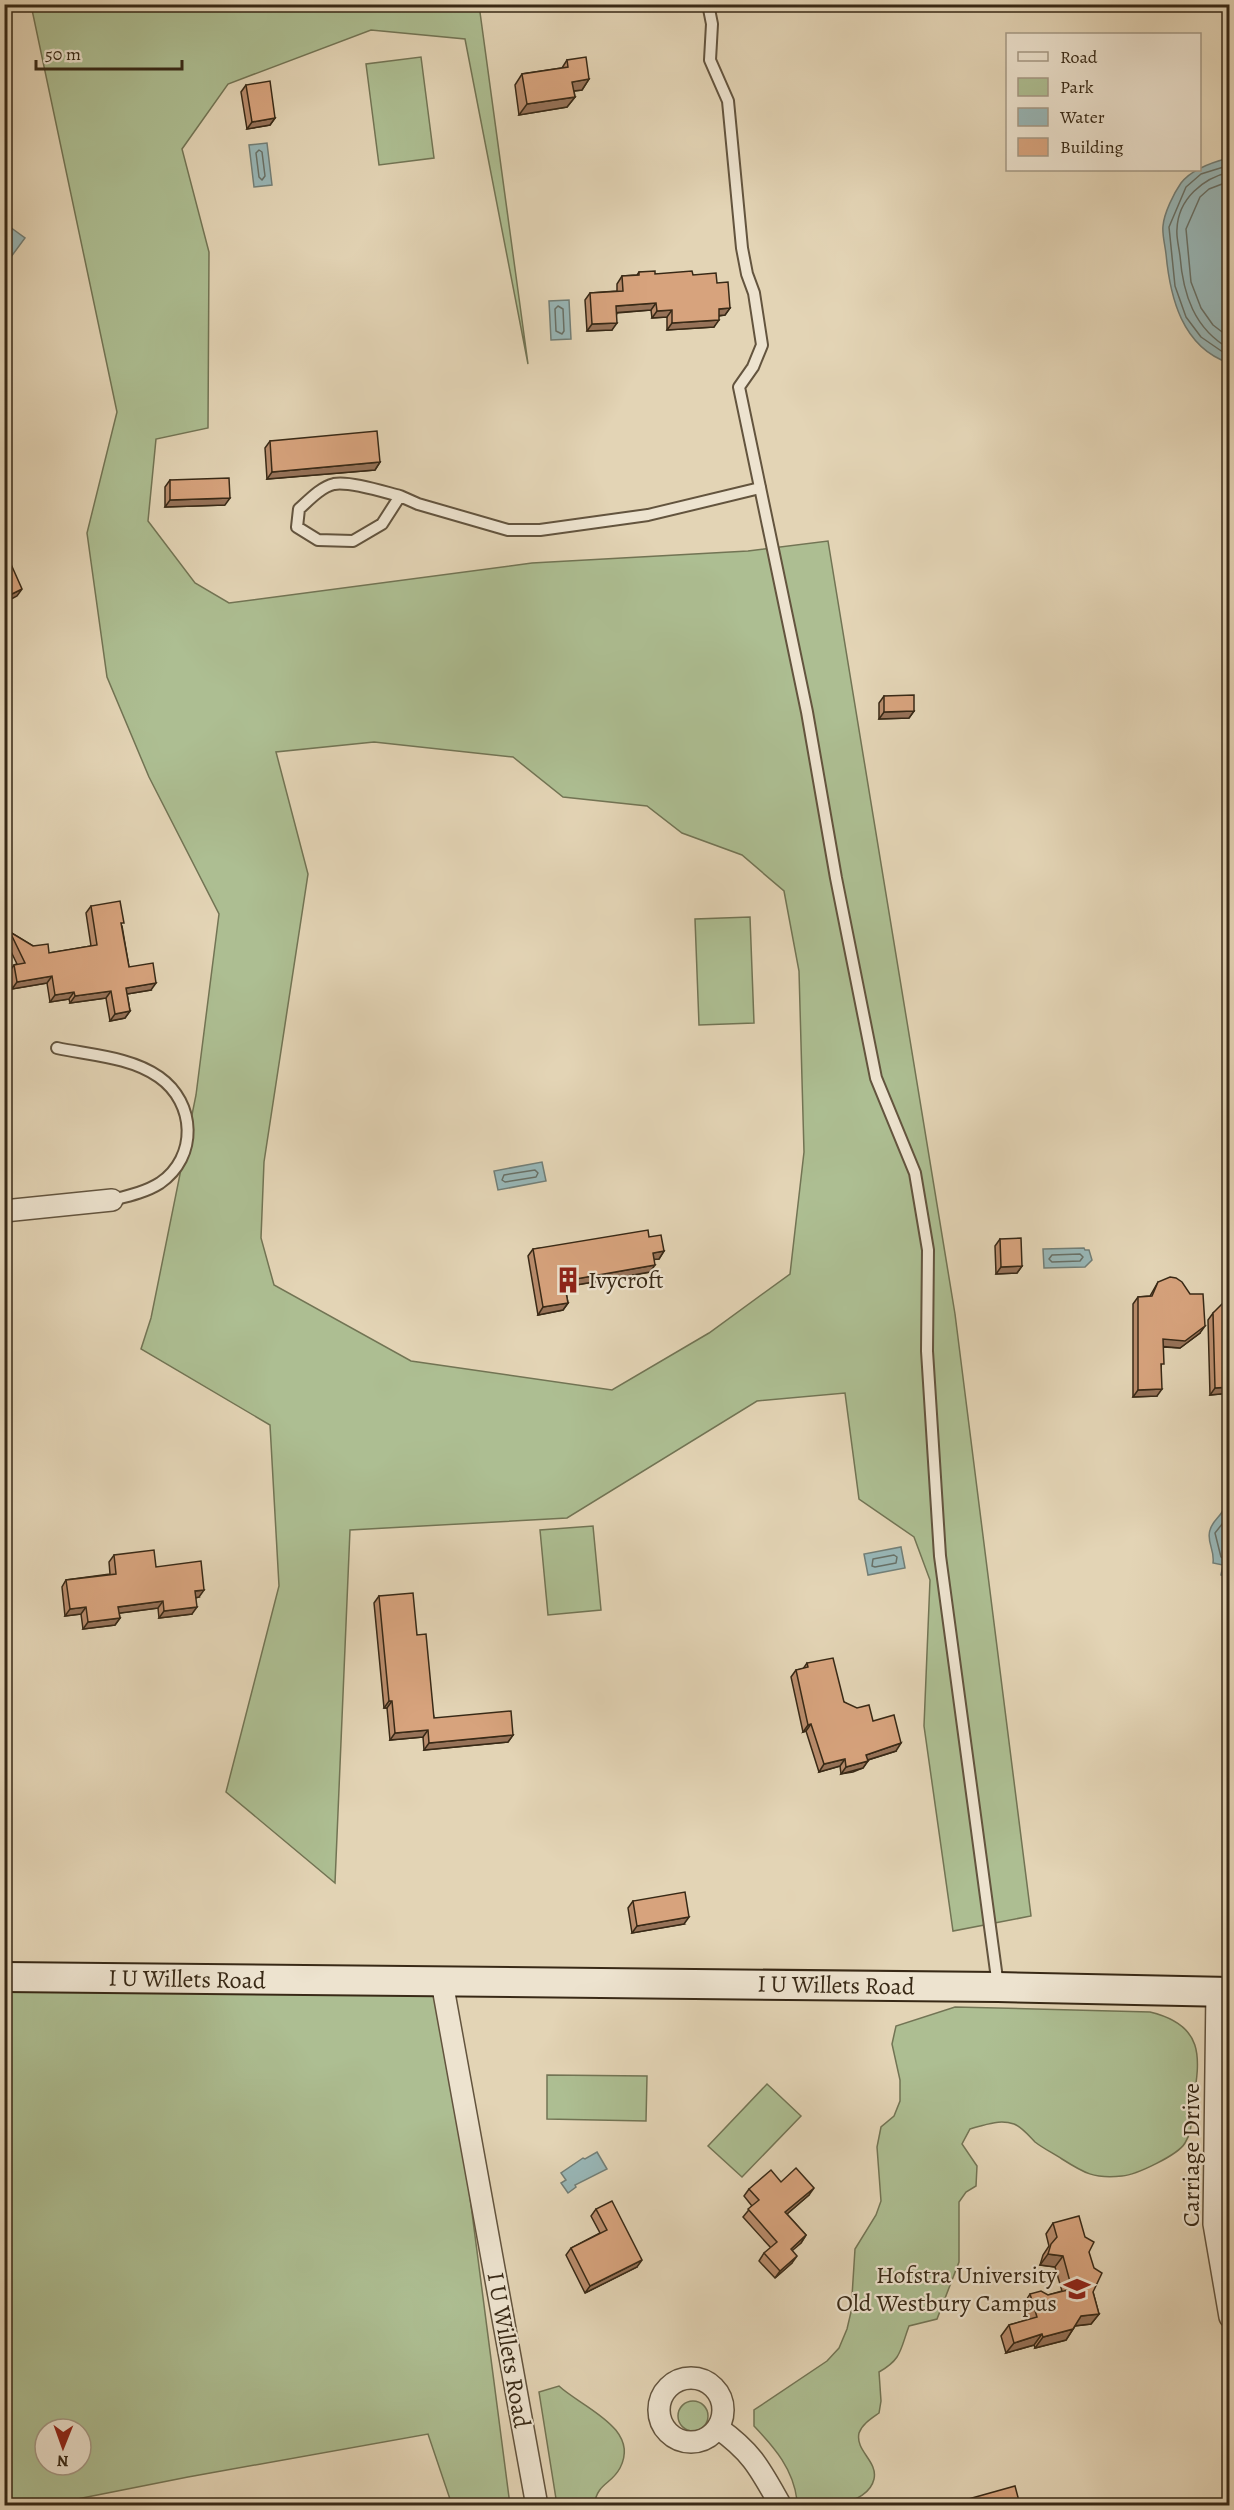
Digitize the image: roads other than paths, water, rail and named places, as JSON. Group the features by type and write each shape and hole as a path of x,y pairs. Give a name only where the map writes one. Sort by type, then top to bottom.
{"street":[{"path":"4,1211 112,1200"},
{"name":"I U Willets Road","path":"4,1977 998,1987 1223,1992"},
{"name":"I U Willets Road","path":"442,1982 537,2505"},
{"name":"Carriage Drive","path":"1223,1992 1214,2224 1230,2317"},
{"path":"718,2428 741,2444 757,2463 781,2505"}],"lane":[{"path":"708,4 712,24 710,60 728,101 742,248 747,274 754,293 762,345 753,367 739,387 807,712 836,878 876,1078 915,1173 928,1250 927,1352 940,1556 998,1987"},
{"path":"400,496 382,524 353,541 318,540 297,526 299,509 317,494 335,484 371,488 400,496 418,504 508,530 540,530 648,515 760,488"},
{"path":"57,1048 118,1060 146,1070 160,1078 176,1095 186,1112 188,1143 172,1172 146,1190 112,1200"}],"water":[{"path":"267,143 272,185 254,187 249,145"},
{"path":"1230,158 1229,363 1200,345 1189,333 1181,319 1171,287 1163,229 1165,215 1181,183 1191,174"},
{"path":"10,227 25,238 5,265 5,234"},
{"path":"569,300 571,339 551,340 549,301"},
{"path":"542,1162 546,1181 498,1190 494,1171"},
{"path":"1084,1248 1089,1250 1092,1260 1085,1267 1044,1268 1043,1249"},
{"path":"1225,1505 1229,1506 1229,1577 1221,1575 1223,1565 1213,1563 1209,1538 1211,1526"},
{"path":"901,1547 905,1568 868,1575 864,1554"},
{"path":"597,2152 607,2169 575,2185 576,2187 568,2193 561,2183 566,2180 561,2173 583,2158"}],"place":[{"name":"Ivycroft","path":"568,1280"},
{"name":"Hofstra University Old Westbury Campus","path":"1077,2289"}]}
